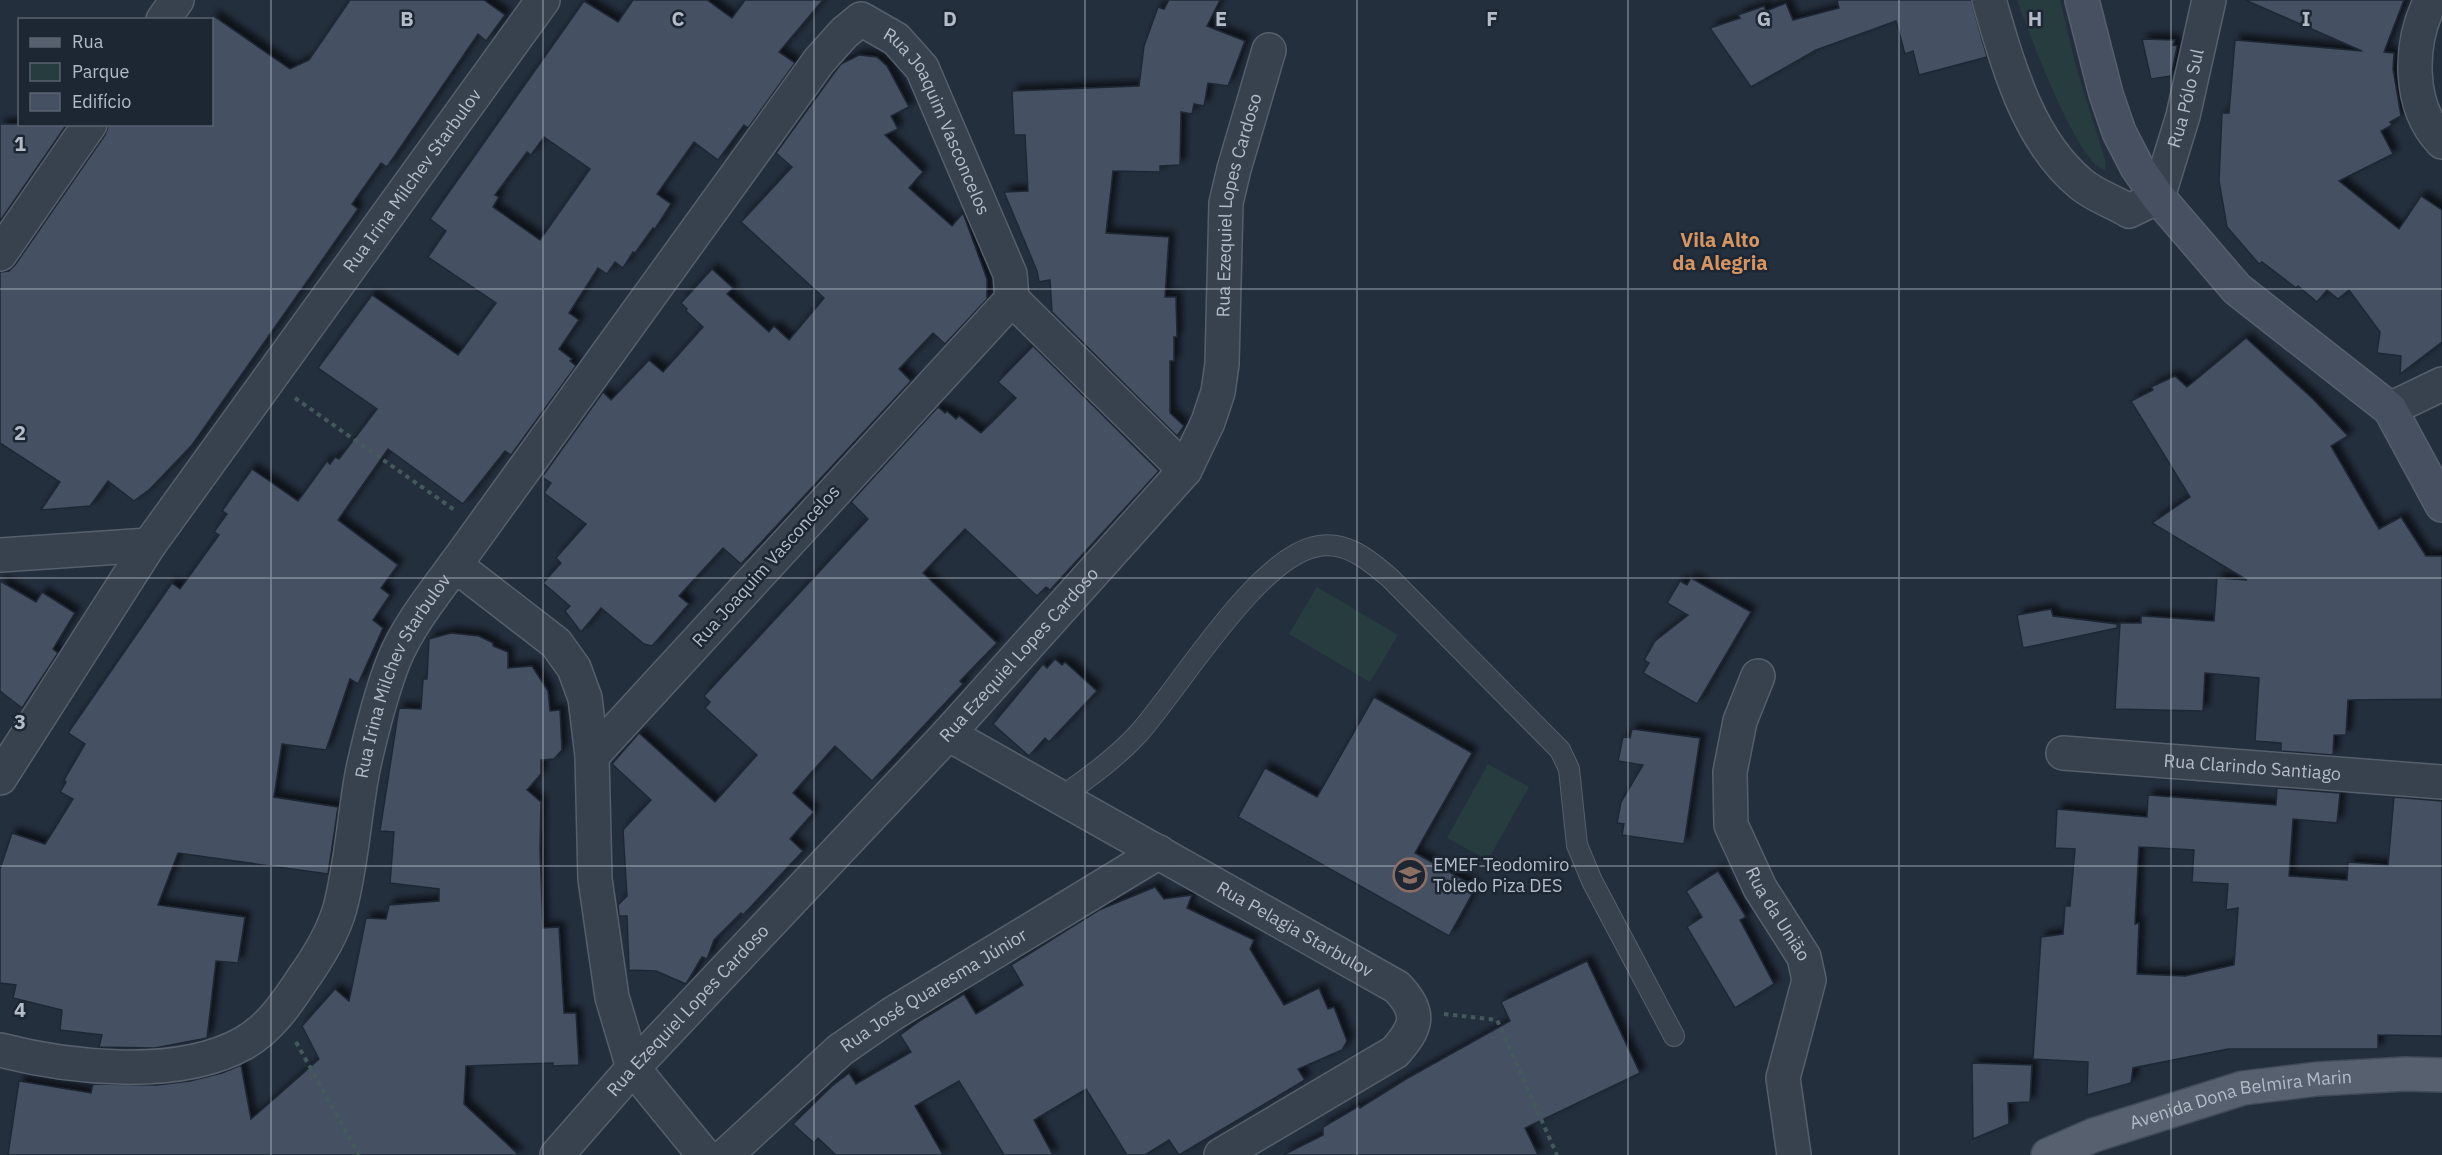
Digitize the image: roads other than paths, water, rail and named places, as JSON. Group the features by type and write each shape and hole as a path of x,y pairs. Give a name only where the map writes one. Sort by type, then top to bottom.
{"main road":[{"path":"2082,0 2106,94 2119,132 2137,167 2158,197 2237,288 2390,409 2442,505"},
{"name":"Avenida Dona Belmira Marin","path":"2048,1155 2094,1135 2244,1088 2317,1079 2406,1074 2442,1075"}],"street":[{"path":"164,18 177,0"},
{"name":"Rua Irina Milchev Starbulov","path":"0,778 149,545 543,0"},
{"path":"1989,0 2029,114 2063,166 2082,185 2129,211 2158,197"},
{"name":"Rua Pólo Sul","path":"2158,197 2183,116 2209,0"},
{"path":"2431,0 2417,46 2416,83 2420,103 2428,123 2442,142"},
{"name":"Rua Joaquim Vasconcelos","path":"455,565 819,61 844,33 854,9 896,39 922,68 1010,274 1012,299 592,756"},
{"name":"Rua Ezequiel Lopes Cardoso","path":"557,1155 633,1068 948,735 1185,470 1208,422 1218,392 1222,364 1227,203 1234,169 1269,50"},
{"path":"0,254 89,126"},
{"path":"1012,299 1185,470"},
{"path":"2390,409 2442,384"},
{"path":"0,555 149,545"},
{"name":"Rua Irina Milchev Starbulov","path":"0,1050 64,1064 159,1066 201,1059 245,1043 280,1012 317,958 339,910 352,846 363,770 379,707 395,658 419,615 455,565 556,643 574,668 585,698 592,756 595,879 612,997 633,1068 704,1155"},
{"name":"Rua da União","path":"1758,676 1740,721 1730,772 1731,825 1760,888 1804,957 1809,980 1784,1078 1794,1155"},
{"name":"Rua Pelagia Starbulov","path":"948,735 1397,987 1407,997 1414,1011 1414,1024 1406,1039 1395,1052 1221,1155"},
{"name":"Rua Clarindo Santiago","path":"2063,753 2442,782"},
{"name":"Rua José Quaresma Júnior","path":"726,1155 840,1050 892,1014 1159,852"}],"lane":[{"path":"1061,797 1102,767 1138,734 1244,599 1276,566 1314,546 1329,544 1350,549 1368,559 1390,578 1560,750 1569,769 1577,845 1592,881 1674,1036"}],"place":[{"name":"EMEF Teodomiro Toledo Piza DES","path":"1410,875"}],"district":[{"name":"Vila Alto da Alegria","path":"1720,252"}]}
